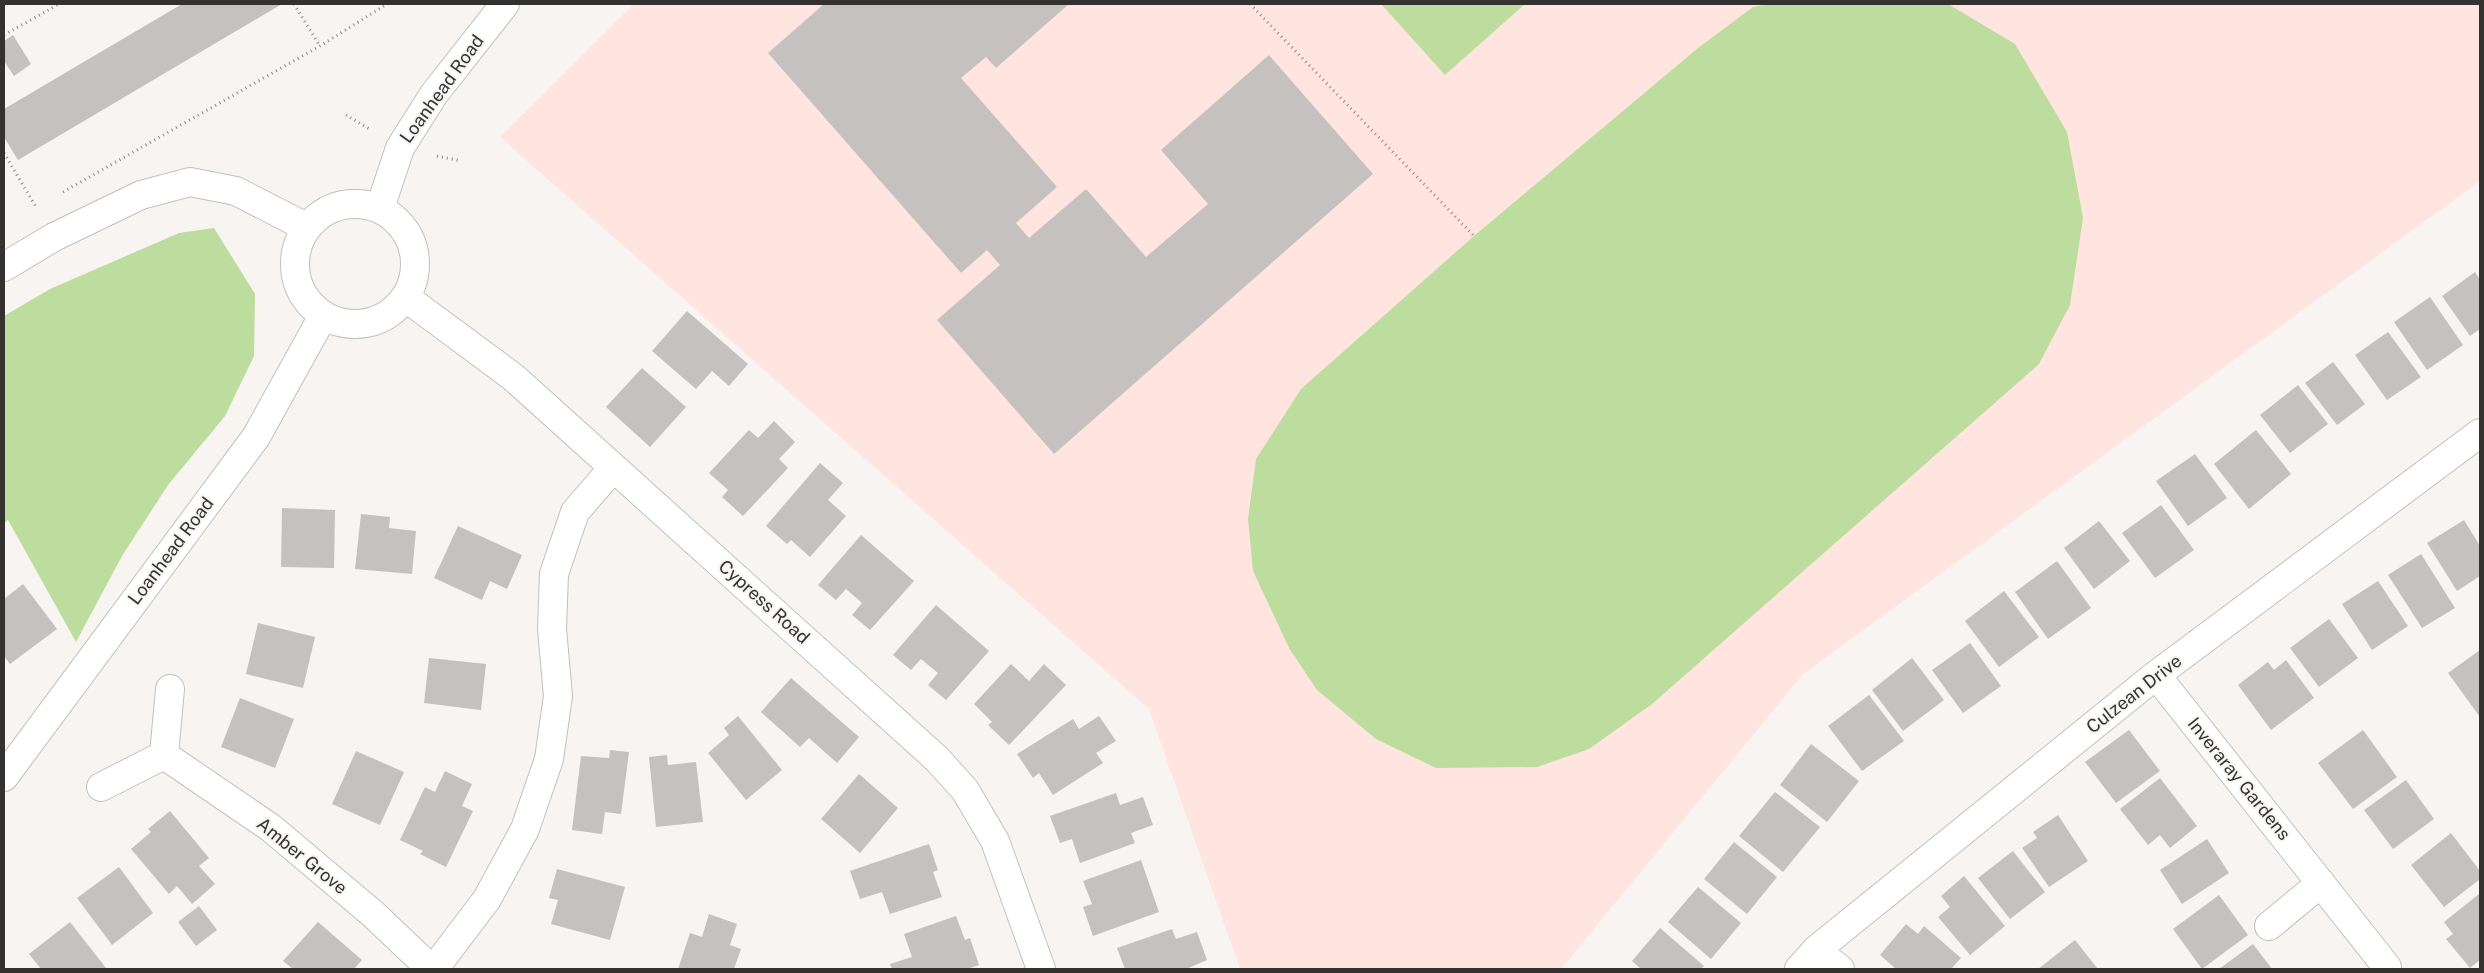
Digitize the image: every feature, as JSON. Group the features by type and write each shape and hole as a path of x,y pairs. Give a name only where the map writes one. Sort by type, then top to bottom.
{"street":[{"name":"Loanhead Road","path":"380,208 400,148 434,94 505,4"},
{"path":"4,267 54,237 141,195 190,182 236,192 272,208 306,227"},
{"path":"360,203 380,208 397,220 410,237 415,257 414,278 405,297 393,311 377,320 359,324 340,323 323,316 307,303 297,285 294,265 296,245 306,227 321,213 339,204 360,203"},
{"name":"Cypress Road","path":"405,297 512,378 887,712 937,759 965,790 995,841 1041,969"},
{"name":"Loanhead Road","path":"4,777 256,437 323,316"},
{"name":"Culzean Drive","path":"1807,959 2156,675 2478,440"},
{"path":"433,969 487,899 525,829 549,760 558,696 552,629 554,574 575,512 613,468"},
{"name":"Inveraray Gardens","path":"2156,675 2387,967"},
{"path":"100,787 164,754 170,689"},
{"name":"Amber Grove","path":"164,754 271,828 373,914 433,969"},
{"path":"2269,926 2321,883"},
{"path":"1807,959 1840,969"}],"path":[{"path":"4,35 59,4"},
{"path":"294,4 320,46"},
{"path":"62,192 320,46 387,4"},
{"path":"1250,4 1474,236"},
{"path":"4,153 54,237"},
{"path":"36,207 45,202"}],"shaded area":[{"path":"634,4 2480,4 2480,181 1803,674 1561,969 1240,969 1149,709 500,137"}],"green space":[{"path":"1381,4 1525,4 1445,75"},
{"path":"1772,4 1948,4 2015,44 2067,132 2083,218 2070,305 2039,364 1652,704 1589,749 1537,767 1436,768 1376,739 1317,690 1289,648 1253,571 1248,519 1256,459 1301,389 1474,236 1698,48 1753,7"},
{"path":"214,228 255,294 254,356 225,416 168,485 122,556 76,642 8,520 4,523 4,316 50,289 179,233"}],"building":[{"path":"182,4 282,4 18,160 4,137 4,109"},
{"path":"824,4 1069,4 996,68 986,57 961,78 1057,187 1016,223 1029,238 1086,189 1146,257 1208,204 1161,150 1269,55 1373,174 1054,454 937,320 1000,265 987,250 961,273 768,53"},
{"path":"13,35 31,64 14,76 4,61 4,41"},
{"path":"2475,272 2480,280 2480,329 2470,336 2442,296"},
{"path":"2430,297 2463,345 2427,370 2394,322"},
{"path":"687,311 748,364 729,386 712,371 696,389 652,351"},
{"path":"2388,332 2421,377 2387,400 2355,355"},
{"path":"2333,362 2365,404 2337,425 2305,383"},
{"path":"642,368 686,407 650,447 606,407"},
{"path":"2298,385 2328,424 2290,453 2260,415"},
{"path":"774,421 795,442 779,459 788,468 743,516 722,497 728,490 709,473 749,430 758,438"},
{"path":"2256,430 2291,474 2249,509 2214,464"},
{"path":"2195,454 2227,498 2188,526 2156,481"},
{"path":"820,463 843,483 828,500 846,516 810,557 791,540 787,544 766,526"},
{"path":"2161,505 2194,550 2155,578 2122,533"},
{"path":"282,508 335,510 334,568 281,567"},
{"path":"361,514 390,517 389,528 416,531 412,574 355,569"},
{"path":"2464,520 2480,546 2480,576 2457,591 2427,543"},
{"path":"2099,521 2130,561 2094,589 2064,548"},
{"path":"458,526 522,555 507,589 490,581 482,600 434,578"},
{"path":"861,535 914,581 870,630 852,615 862,603 846,589 836,600 818,585"},
{"path":"2421,554 2455,608 2422,628 2388,575"},
{"path":"2057,561 2091,608 2048,639 2015,592"},
{"path":"2378,581 2408,626 2372,650 2342,604"},
{"path":"23,584 57,629 10,664 4,656 4,599"},
{"path":"2004,591 2039,637 1999,667 1965,621"},
{"path":"936,605 989,651 946,700 928,685 938,673 921,659 911,670 893,655"},
{"path":"2329,619 2358,658 2319,687 2290,648"},
{"path":"258,623 315,637 303,688 246,674"},
{"path":"1970,643 2001,686 1963,713 1932,670"},
{"path":"2480,650 2480,717 2448,673"},
{"path":"429,658 486,664 481,710 424,703"},
{"path":"1912,658 1944,700 1903,731 1872,690"},
{"path":"2286,660 2314,698 2271,730 2238,685 2268,662 2274,670"},
{"path":"1011,664 1029,681 1044,664 1066,685 1009,745 988,725 992,722 974,704"},
{"path":"791,678 859,737 837,763 809,738 800,747 761,712"},
{"path":"1869,695 1904,741 1862,771 1828,726"},
{"path":"240,698 294,719 275,768 221,747"},
{"path":"738,716 782,770 746,800 708,753 729,735 724,728"},
{"path":"1099,716 1116,741 1096,753 1103,763 1053,795 1039,773 1033,778 1017,754 1073,719 1079,729"},
{"path":"2129,730 2160,771 2116,803 2085,762"},
{"path":"2363,730 2397,777 2353,809 2318,763"},
{"path":"1811,744 1859,781 1827,822 1780,785"},
{"path":"610,750 629,752 621,814 605,812 602,834 572,830 581,756 609,758"},
{"path":"356,751 404,772 380,825 332,804"},
{"path":"667,755 668,765 696,762 703,822 656,827 649,757"},
{"path":"445,771 472,784 462,806 473,811 446,867 420,854 423,851 400,840 425,787 435,792"},
{"path":"859,774 898,808 860,853 821,819"},
{"path":"2160,778 2197,826 2170,848 2160,835 2148,845 2120,809"},
{"path":"2406,780 2434,819 2393,849 2364,810"},
{"path":"1775,792 1820,827 1783,872 1739,836"},
{"path":"1116,793 1120,805 1143,797 1153,825 1131,833 1135,843 1080,863 1072,839 1060,843 1050,816"},
{"path":"170,811 209,858 199,866 215,884 192,904 177,886 169,894 131,849 151,832 148,829"},
{"path":"2058,815 2088,861 2049,887 2022,848 2037,838 2033,832"},
{"path":"2451,833 2480,871 2480,879 2444,907 2411,865"},
{"path":"2207,839 2229,873 2182,904 2160,870"},
{"path":"1734,842 1777,877 1747,914 1704,879"},
{"path":"929,844 938,870 933,872 942,897 890,914 882,892 860,899 850,871"},
{"path":"2013,851 2045,892 2010,919 1978,878"},
{"path":"1141,860 1159,912 1093,936 1083,907 1092,904 1083,881"},
{"path":"119,867 153,913 112,945 77,898"},
{"path":"557,869 625,887 610,940 551,924 558,900 549,898"},
{"path":"1964,876 2005,926 1970,955 1938,917 1950,907 1941,896"},
{"path":"1698,887 1741,923 1711,959 1668,922"},
{"path":"2479,894 2480,960 2470,968 2446,939 2453,934 2444,922"},
{"path":"2219,895 2248,935 2202,969 2173,929"},
{"path":"199,906 217,930 196,946 178,922"},
{"path":"709,914 737,924 730,945 741,949 734,969 678,969 690,933 702,937"},
{"path":"956,916 965,940 970,938 979,965 967,969 892,969 890,964 912,957 904,934"},
{"path":"70,922 105,969 41,969 29,954"},
{"path":"318,922 362,960 354,969 293,969 283,961"},
{"path":"1906,924 1918,934 1924,926 1961,958 1951,969 1896,969 1880,955"},
{"path":"1660,928 1704,966 1701,969 1641,969 1632,961"},
{"path":"1172,929 1176,939 1197,932 1207,960 1186,969 1125,969 1117,948"},
{"path":"2075,940 2098,969 2038,969"},
{"path":"2253,944 2272,969 2219,969"}]}
